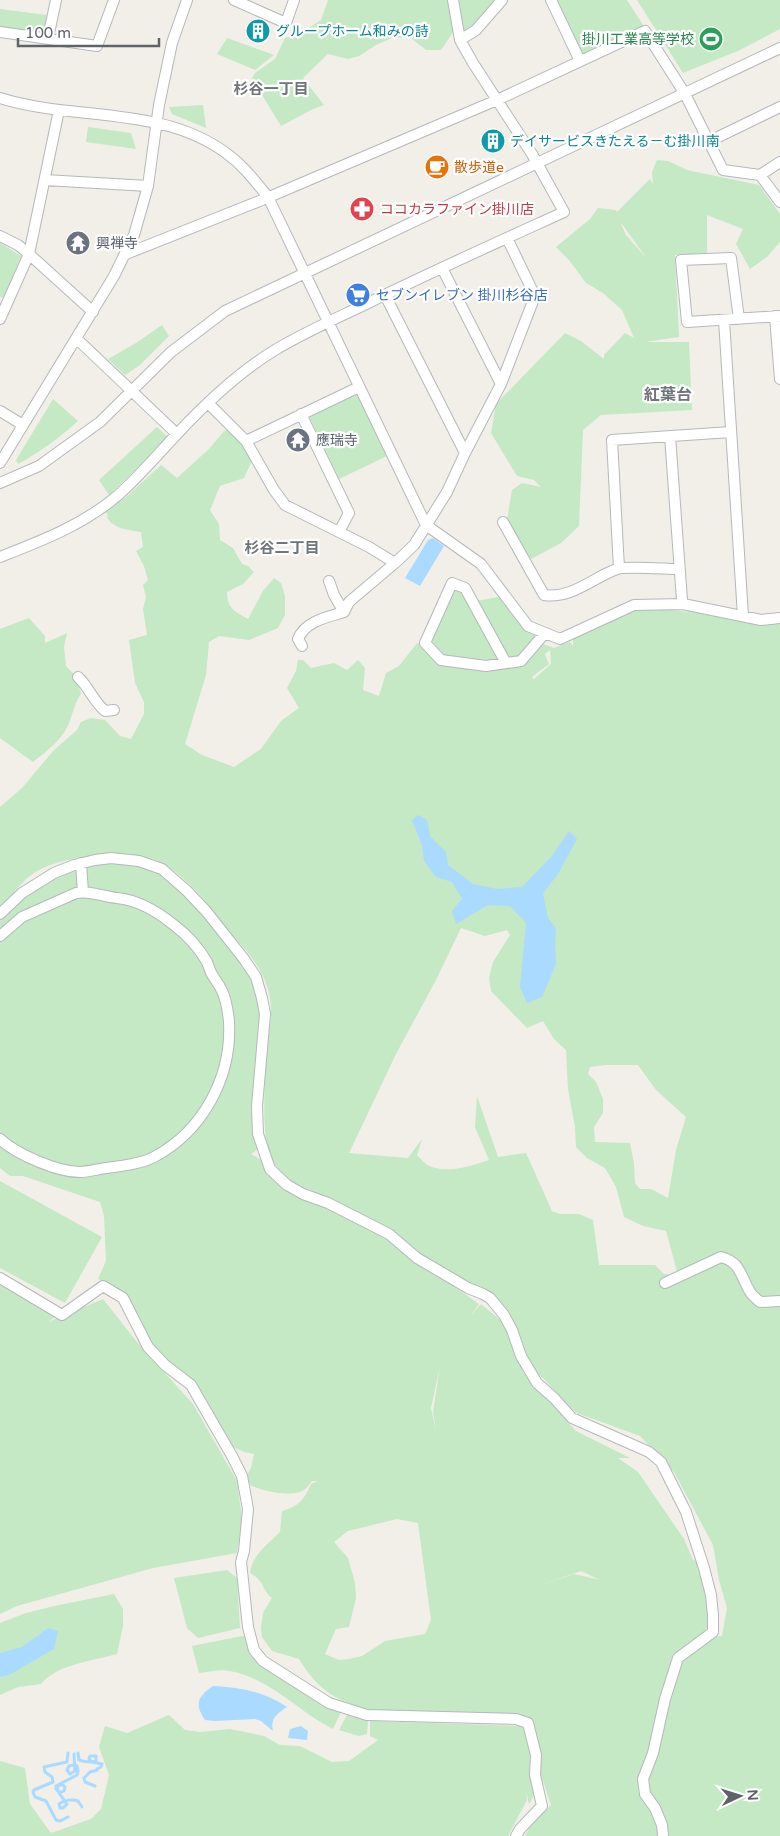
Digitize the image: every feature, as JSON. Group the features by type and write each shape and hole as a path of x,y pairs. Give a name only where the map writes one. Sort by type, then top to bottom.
{"street":[{"path":"48,38 56,0"},
{"path":"0,32 97,46 114,0"},
{"path":"0,464 77,339 126,254 142,211 148,186 156,123 172,44 187,0"},
{"path":"234,0 286,23 294,0"},
{"path":"0,557 58,533 116,497 144,471 208,403 231,382 275,350 385,295 564,212 532,154 460,40 453,0"},
{"path":"460,40 476,30 502,0"},
{"path":"551,0 580,61"},
{"path":"126,254 268,197 497,100 645,31 685,94 723,170 760,175 780,162"},
{"path":"0,483 40,466 100,422 130,390 171,352 225,311 780,48"},
{"path":"0,98 59,110 156,123 191,133 225,152 250,175 268,197 426,525 481,564 528,626 560,638 634,605 683,604 762,620 780,618"},
{"path":"708,142 780,107"},
{"path":"0,319 2,306 29,254 59,110"},
{"path":"760,175 780,202"},
{"path":"44,180 148,186"},
{"path":"0,236 18,245 93,312"},
{"path":"302,646 298,639 300,634 316,621 344,612 349,602 414,545 447,492 501,384 535,296 507,238"},
{"path":"739,319 731,258 681,260 687,322 724,320 739,319 778,316 780,379"},
{"path":"442,268 501,384"},
{"path":"385,295 465,453"},
{"path":"724,320 743,616"},
{"path":"77,339 177,434"},
{"path":"246,441 359,387"},
{"path":"208,403 246,441 274,490 285,505 369,547 395,563"},
{"path":"0,411 23,425"},
{"path":"301,414 349,513 339,532"},
{"path":"619,568 612,440 731,432"},
{"path":"670,436 682,600"},
{"path":"503,522 544,595 556,596 569,593 619,568 679,569"},
{"path":"329,581 334,595 344,612"},
{"path":"506,663 465,588 452,584 424,643 441,660 486,666 506,663 520,660 545,633"},
{"path":"78,677 96,704 105,711 114,710"},
{"path":"0,914 22,893 44,879 62,868 81,863 123,858 162,869 175,879 206,910 256,977 265,1014 257,1106 258,1134 270,1169 287,1185 302,1194 328,1203 390,1234 418,1258 468,1288 490,1298 504,1315 512,1330 521,1356 538,1383 572,1418 649,1452 661,1462 686,1512 704,1568 711,1595 713,1615 713,1632 678,1658 665,1699 653,1752 643,1779 645,1794 655,1808 662,1825 663,1836"},
{"path":"81,863 83,892"},
{"path":"0,936 13,923 34,910 83,892 120,898 139,904 161,915 198,948 221,988 228,1017 229,1050 220,1083 201,1117 184,1135 153,1157 123,1166 79,1172 25,1157 0,1139"},
{"path":"665,1283 720,1257 729,1259 740,1270 750,1292 760,1302 780,1301"},
{"path":"0,1278 62,1315 103,1286 114,1291 123,1298 148,1347 165,1365 191,1385 242,1476 248,1509 244,1551 241,1562 248,1627 254,1650 263,1661 330,1702 367,1715 516,1720 528,1723 536,1755 535,1774 542,1806 520,1829 516,1836"}],"green space":[{"path":"328,0 453,0 458,25 441,50 426,50 411,38 394,37 376,45 359,56 348,59 328,54 303,78 324,105 281,126 259,90 245,91 255,73 275,59 285,38 299,34 321,20"},
{"path":"456,0 504,0 468,35 460,35"},
{"path":"552,0 627,0 645,28 580,61"},
{"name":"掛川工業高等学校","path":"637,0 780,0 780,29 740,50 683,73"},
{"path":"0,9 47,15 46,30 43,34 0,28"},
{"path":"227,38 274,55 255,70 217,54"},
{"path":"203,105 206,128 172,114 169,107"},
{"path":"88,127 131,133 136,149 86,142"},
{"path":"657,160 668,161 687,170 759,185 780,214 780,242 768,256 750,269 736,244 743,229 707,215 707,253 675,255 679,337 645,342 689,342 692,410 601,415 583,430 579,526 561,543 531,559 506,526 512,490 522,483 541,487 534,480 517,476 491,433 496,404 565,333 581,341 604,359 604,355 625,333 634,338 622,310 603,293 586,283 569,260 556,247 590,219 598,208 616,210 617,212 650,179 653,184 652,172","holes":["622,224 647,259 626,235"]},
{"path":"0,243 21,256 4,298 0,297"},
{"path":"162,325 169,336 140,365 125,375 108,359 136,343"},
{"path":"354,395 359,396 387,456 339,479 309,416"},
{"path":"53,399 78,421 34,455 18,464 16,460"},
{"path":"157,427 169,438 109,495 99,480"},
{"path":"232,427 254,456 244,478 220,486 210,510 219,524 220,540 233,548 242,564 248,566 254,572 243,584 227,592 228,602 236,612 248,619 263,591 274,578 281,583 285,596 285,615 278,628 249,640 219,636 209,642 206,675 185,744 202,755 234,767 261,749 281,721 299,708 287,688 296,671 298,660 303,660 311,668 334,663 347,670 358,660 365,668 363,690 379,696 386,673 399,666 417,643 444,662 498,664 522,659 537,642 554,648 570,642 573,646 573,638 634,609 649,608 721,615 759,624 780,623 780,1836 525,1836 531,1824 551,1805 541,1775 531,1719 463,1719 378,1712 352,1704 332,1695 315,1681 299,1659 272,1651 262,1637 261,1627 263,1613 272,1598 261,1582 250,1573 251,1567 261,1550 280,1532 282,1511 297,1505 311,1484 318,1481 312,1481 304,1490 299,1492 285,1494 250,1485 247,1475 251,1468 254,1454 244,1452 229,1445 189,1376 177,1371 148,1343 121,1292 98,1279 106,1261 104,1216 100,1202 23,1176 10,1176 0,1168 0,914 11,903 54,873 130,859 167,873 190,893 244,959 260,991 263,1016 262,1041 257,1126 253,1127 258,1149 251,1154 280,1171 271,1159 265,1135 265,1085 271,1012 266,982 248,953 187,882 167,866 150,858 118,854 81,857 49,865 37,871 26,879 0,908 0,807 22,788 54,750 77,730 81,722 91,718 105,720 120,736 131,739 144,714 144,702 135,683 129,640 147,635 143,609 146,597 143,585 148,580 144,566 136,551 143,547 141,532 113,524 106,516 109,517 105,511 125,498 161,465 177,478 210,448 224,431","holes":["550,650 551,664 534,679 532,677 549,664 545,654","461,928 485,936 507,930 510,935 493,962 489,978 491,991 527,1028 543,1021 554,1039 566,1050 568,1089 575,1127 576,1147 587,1158 605,1168 616,1187 624,1217 643,1226 666,1231 678,1275 664,1274 655,1265 599,1265 593,1220 579,1214 560,1214 552,1211 526,1153 498,1157 477,1096 475,1127 489,1160 467,1167 452,1169 429,1166 417,1155 422,1139 408,1158 349,1153 396,1054 436,980","638,1065 656,1090 686,1117 676,1150 668,1198 651,1189 640,1189 635,1183 630,1143 595,1142 594,1127 603,1113 603,1099 596,1082 588,1074 590,1067","301,1185 385,1232 423,1257 457,1276 493,1302 510,1325 521,1346 527,1366 544,1379 577,1413 640,1436 674,1472 713,1545 719,1580 727,1608 722,1636 707,1638 709,1606 697,1561 693,1560 684,1539 638,1472 618,1458 630,1458 576,1431 523,1372 504,1323 481,1304 470,1317 479,1304 390,1242","440,1366 433,1412 436,1431 431,1408","397,1519 418,1523 431,1620 425,1634 385,1641 362,1656 349,1659 339,1660 325,1654 336,1629 349,1627 356,1598 355,1583 348,1558 334,1542 348,1531","581,1571 600,1580 574,1574 537,1586"]},
{"path":"452,583 477,601 503,596 540,633 518,658 502,661 443,657 428,643"},
{"path":"29,618 45,636 45,643 67,633 64,647 66,666 76,677 81,694 62,736 33,762 0,738 0,629"},
{"path":"0,1181 102,1237 65,1303 0,1268"},
{"path":"0,1285 13,1290 58,1315 48,1322 103,1299 137,1342 193,1404 237,1481 242,1518 237,1553 153,1568 17,1606 0,1614"},
{"path":"227,1570 237,1578 240,1628 198,1638 187,1628 174,1578"},
{"path":"114,1594 123,1609 123,1626 117,1654 66,1668 48,1677 41,1684 18,1687 0,1695 0,1623 26,1613"},
{"path":"242,1636 246,1637 254,1651 341,1712 333,1729 271,1688 245,1675 226,1670 199,1673 192,1646"},
{"path":"169,1715 185,1730 200,1732 230,1729 264,1736 280,1745 300,1746 332,1762 349,1761 378,1740 370,1736 370,1721 522,1726 528,1738 532,1756 535,1774 534,1793 529,1804 526,1791 527,1800 508,1836 0,1836 0,1761 25,1768 30,1804 51,1833 91,1819 101,1809 109,1775 99,1747 105,1726 127,1733"},
{"path":"347,1715 368,1721 367,1734 359,1736 339,1730"}],"water":[{"path":"433,538 444,546 420,586 405,578 428,540"},
{"path":"418,815 427,820 430,836 446,852 448,865 473,884 497,889 522,887 552,856 569,831 577,839 558,874 543,893 548,918 556,928 556,964 542,997 527,1003 520,987 526,923 510,906 488,905 456,924 452,911 462,899 452,882 436,877 424,861 422,845 412,820"},
{"path":"48,1628 58,1631 54,1649 9,1675 0,1677 0,1653 22,1647"},
{"path":"213,1686 252,1691 287,1707 277,1714 273,1720 273,1731 261,1721 255,1719 205,1720 199,1701 204,1693"},
{"path":"301,1726 308,1731 307,1740 288,1738 290,1729"}],"waterway":[{"path":"68,1753 67,1762 44,1767 45,1772 52,1777 53,1782 33,1792 35,1797 46,1801 56,1820 60,1821 68,1817"},
{"path":"78,1753 79,1760 85,1762 92,1762 94,1762 96,1761 96,1756 90,1756 89,1759 92,1762 102,1764 97,1769"},
{"path":"60,1808 67,1804 58,1792 58,1789 57,1787 62,1784 65,1787 64,1791 60,1792 58,1791 56,1789 56,1786 77,1775 77,1766 75,1765 74,1765 73,1765 69,1766 67,1770 70,1774 75,1771 74,1754"},
{"path":"95,1786 85,1782 84,1778 90,1772 97,1770"},
{"path":"60,1808 59,1804 71,1800 78,1801 82,1807"}],"place":[{"name":"グループホーム和みの詩","path":"258,31"},
{"name":"掛川工業高等学校","path":"711,39"},
{"name":"デイサービスきたえる－む掛川南","path":"493,141"},
{"name":"散歩道e","path":"437,167"},
{"name":"ココカラファイン掛川店","path":"362,209"},
{"name":"興禅寺","path":"78,243"},
{"name":"セブンイレブン 掛川杉谷店","path":"358,295"},
{"name":"應瑞寺","path":"298,440"}],"district":[{"name":"杉谷一丁目","path":"271,89"},
{"name":"紅葉台","path":"668,394"},
{"name":"杉谷二丁目","path":"282,548"}]}
